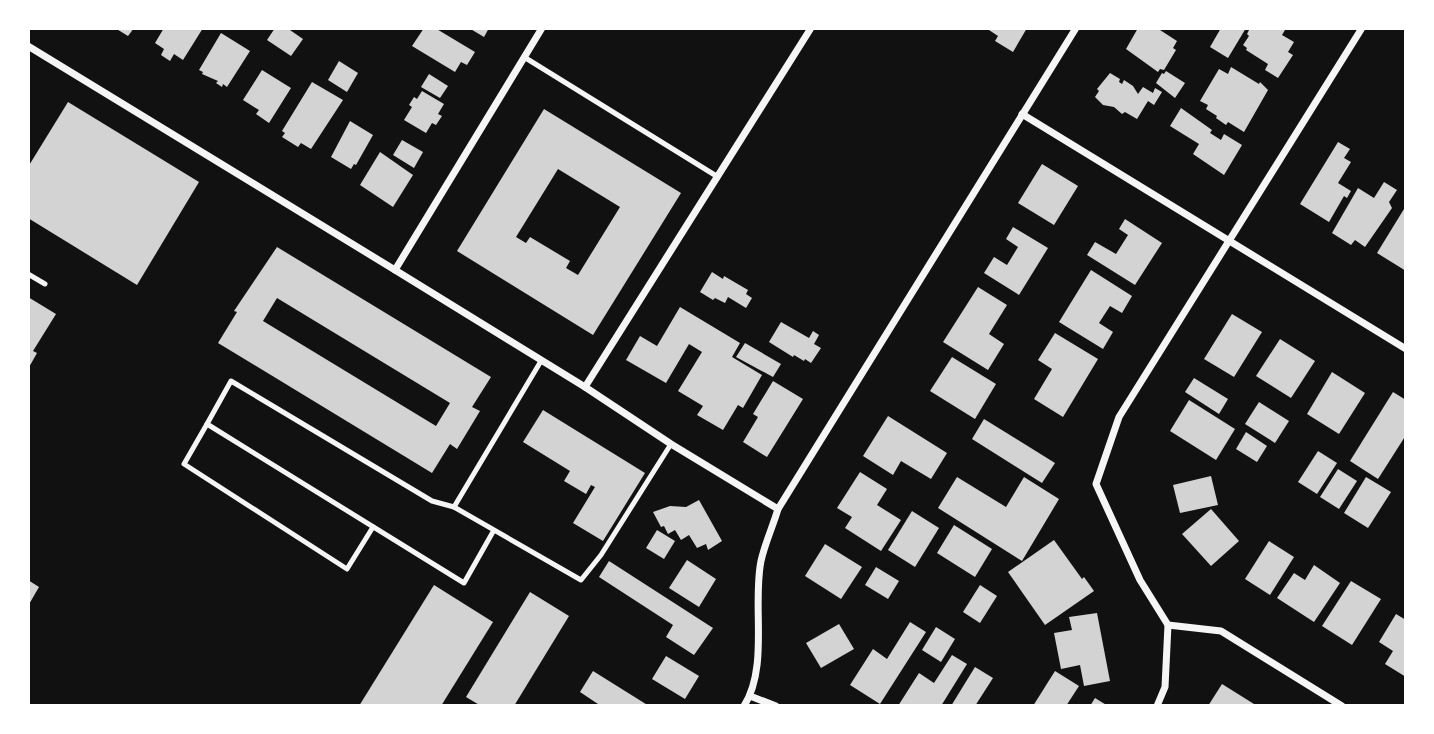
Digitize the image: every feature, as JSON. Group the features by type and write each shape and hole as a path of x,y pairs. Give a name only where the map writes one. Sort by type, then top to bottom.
{"street":[{"path":"395,270 542,28"},
{"path":"585,387 811,28"},
{"path":"744,706 750,696 758,651 761,562 778,509 1076,28"},
{"path":"1157,706 1166,687 1168,625 1140,580 1096,484 1119,417 1362,28"},
{"path":"28,46 585,387 671,444 778,509"},
{"path":"1022,114 1406,349"},
{"path":"1168,625 1221,631 1342,706"},
{"path":"750,696 775,706"}],"lane":[{"path":"524,57 718,177"},
{"path":"28,274 46,285"},
{"path":"454,507 541,361"},
{"path":"373,527 347,569 184,464 231,381 432,501 454,507 581,580 601,555 671,444"},
{"path":"207,424 464,583 494,530"}],"building":[{"path":"115,28 134,28 128,36"},
{"path":"164,28 203,28 183,60 174,54 170,61 161,55 164,49 155,43"},
{"path":"275,28 287,28 303,39 291,56 267,40"},
{"path":"424,28 435,28 475,52 467,65 461,62 455,72 412,46"},
{"path":"469,28 489,28 484,37"},
{"path":"986,28 1027,28 1013,52 995,41 998,36"},
{"path":"1138,28 1161,28 1160,30 1177,41 1173,48 1176,50 1164,70 1160,69 1158,72 1126,49"},
{"path":"1221,28 1246,28 1228,58 1210,47"},
{"path":"1250,28 1281,28 1285,30 1282,35 1294,42 1288,52 1293,55 1278,78 1265,70 1268,64 1246,50 1243,45 1249,36 1247,34"},
{"path":"221,33 250,51 227,87 223,84 222,87 216,83 218,81 199,70"},
{"path":"339,61 358,73 347,92 328,80"},
{"path":"1231,67 1259,84 1260,82 1268,90 1244,132 1216,118 1217,116 1206,109 1208,105 1200,101 1219,69 1228,74"},
{"path":"262,70 291,88 269,123 256,114 259,110 243,100"},
{"path":"1166,71 1185,83 1175,98 1156,83"},
{"path":"1110,73 1120,79 1122,84 1124,80 1133,86 1138,94 1143,87 1153,93 1155,88 1162,92 1154,105 1148,101 1137,119 1125,112 1122,114 1114,107 1103,105 1095,97 1099,91 1097,89"},
{"path":"429,74 448,86 440,98 421,87"},
{"path":"312,82 343,100 311,149 301,143 298,147 282,137 285,133 282,131"},
{"path":"422,91 444,104 438,114 442,116 436,125 432,123 426,133 404,120 412,107 409,105"},
{"path":"68,102 199,182 137,285 28,218 28,167"},
{"path":"1181,108 1212,130 1210,133 1221,140 1224,134 1242,145 1224,175 1193,154 1199,144 1170,126"},
{"path":"544,109 681,193 593,335 457,251","holes":["558,169 620,207 578,275 566,268 570,261 530,237 526,243 516,237"]},
{"path":"350,121 373,135 351,169 331,157"},
{"path":"402,140 423,152 414,168 393,155"},
{"path":"1338,142 1350,149 1344,158 1351,162 1338,183 1351,191 1347,198 1344,196 1329,222 1300,204"},
{"path":"380,152 413,175 393,207 360,185"},
{"path":"1042,164 1078,186 1054,225 1018,203"},
{"path":"1384,182 1397,190 1389,202 1392,208 1365,247 1355,240 1351,245 1332,233 1358,188 1374,198"},
{"path":"1404,209 1406,211 1406,271 1377,253"},
{"path":"1125,219 1162,243 1135,285 1087,255 1095,242 1116,254 1128,235 1119,229"},
{"path":"1013,227 1048,248 1019,295 984,273 994,257 1007,265 1018,247 1006,239"},
{"path":"277,247 491,377 472,407 480,411 457,449 450,444 432,473 218,343 237,312 234,311","holes":["277,298 450,403 436,426 263,321"]},
{"path":"1091,270 1132,296 1122,313 1110,306 1099,323 1113,332 1103,349 1059,322"},
{"path":"712,272 748,290 746,294 752,298 746,308 728,297 725,303 700,292"},
{"path":"978,287 1007,305 989,334 1004,344 988,370 943,342"},
{"path":"28,297 56,314 33,351 37,353 28,369"},
{"path":"680,307 740,343 732,357 762,375 743,408 738,405 723,430 697,415 703,406 678,391 702,352 689,344 666,383 626,360 640,336 657,346"},
{"path":"1232,314 1262,332 1234,377 1204,359"},
{"path":"781,322 809,338 813,331 819,335 814,344 821,348 811,363 794,355 793,357 769,342"},
{"path":"1055,333 1098,359 1063,417 1034,399 1052,369 1038,360"},
{"path":"1280,339 1315,361 1291,398 1256,376"},
{"path":"745,343 781,364 773,377 736,357"},
{"path":"952,357 996,384 975,419 930,391"},
{"path":"1332,372 1365,393 1339,434 1307,414"},
{"path":"1194,378 1228,399 1219,414 1185,392"},
{"path":"773,381 803,399 767,457 743,442 758,417 753,414"},
{"path":"1393,392 1406,400 1406,435 1378,479 1350,461"},
{"path":"1189,400 1235,429 1216,460 1170,431"},
{"path":"1259,402 1289,421 1275,443 1245,424"},
{"path":"543,410 645,473 603,541 573,523 595,487 591,485 586,494 564,481 570,471 523,442"},
{"path":"888,416 947,453 931,479 901,461 893,475 863,456"},
{"path":"984,419 1055,463 1042,483 972,439"},
{"path":"1246,432 1267,446 1257,462 1236,449"},
{"path":"1318,451 1337,463 1317,494 1298,482"},
{"path":"1338,469 1357,481 1339,509 1320,497"},
{"path":"860,472 887,489 877,505 901,520 881,551 845,528 852,517 837,508"},
{"path":"1211,476 1218,505 1180,513 1173,485"},
{"path":"957,477 1006,507 1024,477 1059,499 1022,561 938,508"},
{"path":"1366,477 1391,492 1368,528 1344,513"},
{"path":"699,500 722,541 708,550 706,544 697,548 689,535 681,540 675,530 668,534 653,512 670,506 686,507"},
{"path":"1211,509 1239,541 1211,566 1182,534"},
{"path":"912,511 939,528 915,567 888,550"},
{"path":"954,525 992,549 975,577 937,553"},
{"path":"657,530 675,541 664,559 646,548"},
{"path":"1054,540 1094,591 1045,625 1008,572"},
{"path":"1269,541 1294,557 1270,595 1245,579"},
{"path":"825,544 862,567 841,599 805,576"},
{"path":"687,560 716,579 699,607 669,588"},
{"path":"609,561 713,628 694,655 666,637 673,625 599,577"},
{"path":"1314,565 1340,583 1314,622 1277,598 1294,573 1305,580"},
{"path":"876,567 899,581 888,599 865,585"},
{"path":"28,580 39,587 28,606"},
{"path":"1351,581 1381,599 1352,645 1322,626"},
{"path":"434,585 493,622 441,706 359,706"},
{"path":"980,585 997,596 980,623 963,612"},
{"path":"530,592 569,616 514,706 481,706 466,697"},
{"path":"1097,613 1110,681 1084,686 1080,665 1061,669 1054,633 1072,630 1069,617"},
{"path":"1396,614 1406,620 1406,677 1385,664 1393,651 1379,642"},
{"path":"910,622 926,632 880,704 850,685 873,649 887,659"},
{"path":"839,624 854,649 821,668 806,643"},
{"path":"936,627 955,639 941,662 922,650"},
{"path":"952,655 967,664 941,706 898,706 919,673 934,683"},
{"path":"666,656 699,676 685,699 652,679"},
{"path":"975,667 993,678 975,706 951,706"},
{"path":"593,671 649,706 601,706 580,692"},
{"path":"1055,671 1079,686 1066,706 1033,706"},
{"path":"1222,684 1254,704 1253,706 1208,706"},
{"path":"1095,698 1108,706 1090,706"}]}
